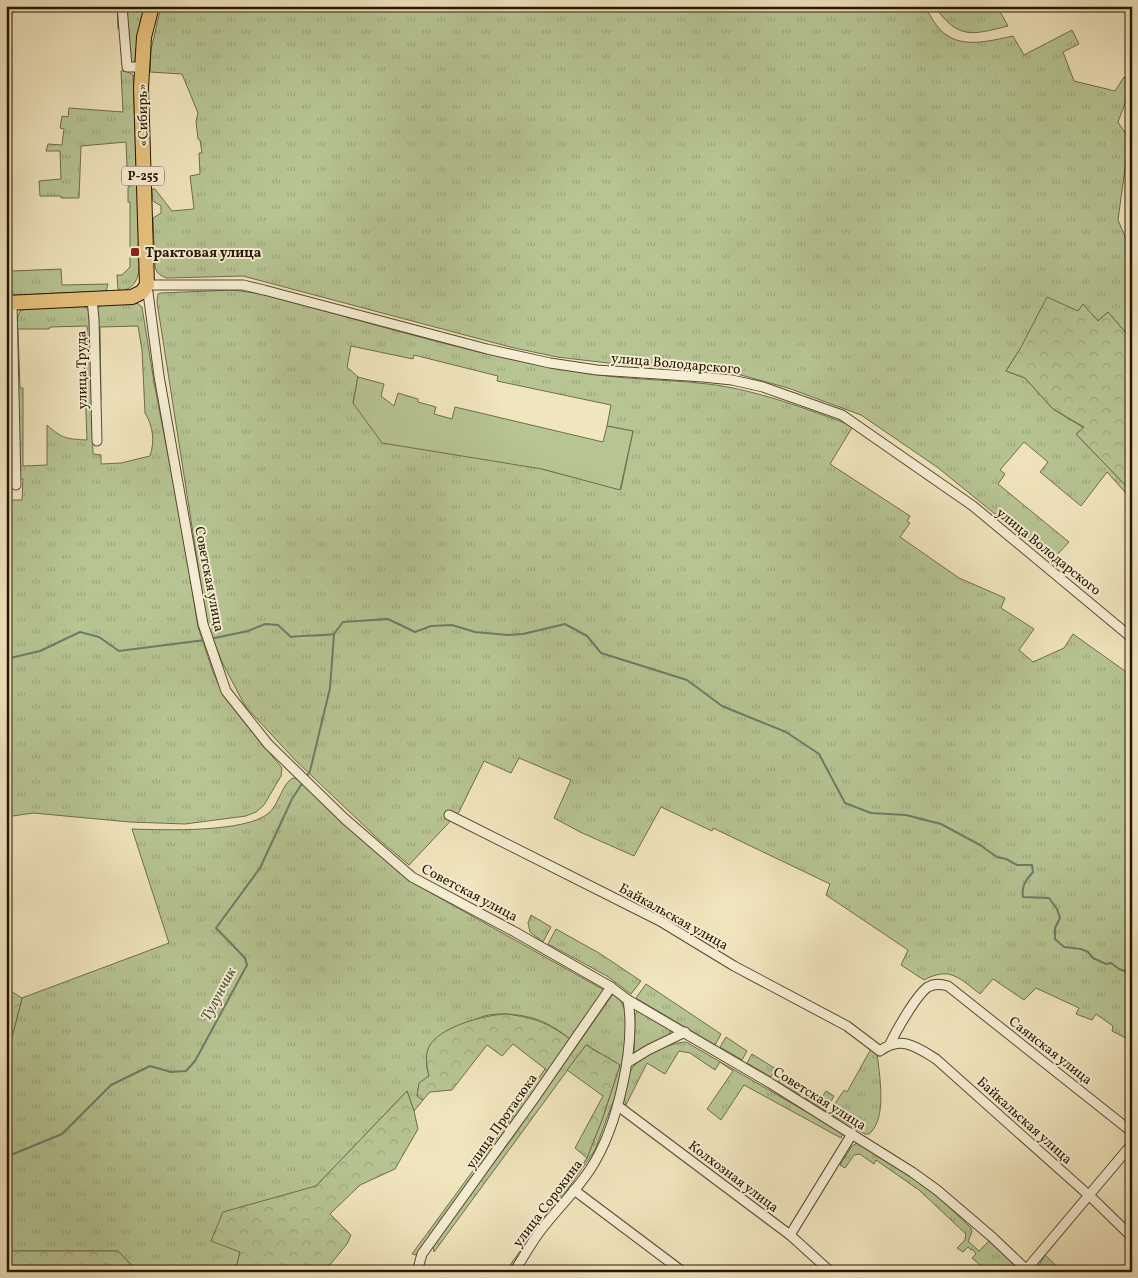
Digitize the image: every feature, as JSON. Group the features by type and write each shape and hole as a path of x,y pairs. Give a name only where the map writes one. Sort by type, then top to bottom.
{"highway":[{"name":"«Сибирь»","path":"144,294 147,271 141,88 144,38 152,6"},
{"path":"9,303 124,298 144,294"}],"street":[{"path":"122,6 127,68 142,67"},
{"path":"144,294 162,285 147,271"},
{"name":"улица Володарского","path":"144,294 162,285 243,285 487,349 550,363 597,370 703,376 763,387 842,415 973,506 1132,638"},
{"name":"Советская улица","path":"144,294 203,624 226,691 268,744 345,819 412,877 515,932 610,987 628,1000 852,1134 936,1190 992,1237 1028,1271"},
{"name":"улица Труда","path":"92,299 97,441"},
{"path":"9,303 16,485"},
{"name":"Байкальская улица","path":"449,815 660,921 734,966 847,1026 880,1051 893,1042 921,1049 936,1059 1132,1236"},
{"name":"Саянская улица","path":"890,1044 896,1030 923,991 930,986 938,984 948,986 1132,1132"},
{"name":"улица Протасюка","path":"417,1272 422,1254 533,1100 610,987"},
{"name":"улица Сорокина","path":"514,1272 540,1231 574,1190 598,1156 618,1106 627,1063 630,1020 628,1000"},
{"path":"627,1063 684,1032"},
{"name":"Колхозная улица","path":"618,1106 790,1235 831,1272"},
{"path":"790,1235 852,1134"},
{"path":"1028,1271 1132,1144"},
{"path":"574,1190 683,1272"}],"green space":[{"path":"117,6 145,6 138,34 135,62 130,64 121,29 118,29"},
{"path":"161,6 924,6 937,27 955,40 963,42 989,41 1013,36 1024,55 1072,30 1079,44 1063,52 1074,81 1115,91 1124,77 1132,79 1132,85 1118,122 1129,139 1118,220 1132,253 1132,340 1108,312 1098,321 1083,305 1078,311 1020,349 1006,371 1025,378 1053,409 1084,428 1076,434 1132,492 1132,500 1107,472 1081,506 1040,472 1048,462 1024,442 1000,470 1005,474 998,484 1069,542 1056,556 1076,574 1073,577 937,467 861,415 788,388 730,372 625,365 557,357 510,347 243,276 167,278 163,276 158,273 155,267 153,218 161,213 161,206 153,201 152,189 155,189 172,211 194,209 190,176 200,174 199,153 202,153 196,121 198,113 182,74 150,72 151,50"},
{"path":"934,6 997,6 1008,26 975,33 966,32 951,25"},
{"path":"121,71 127,71 133,75 139,243 134,252 134,255 139,258 137,279 132,286 122,291 118,289 117,275 122,275 130,267 130,202 128,202 128,187 131,186 131,167 127,166 126,142 81,146 79,198 40,196 39,181 61,179 60,151 46,151 48,144 62,145 64,129 60,128 62,116 68,117 69,108 123,112"},
{"path":"6,151 12,271 61,269 62,285 108,284 106,291 13,294 10,283"},
{"path":"232,290 263,294 499,357 595,375 708,384 745,391 782,401 853,426 830,464 910,516 907,521 910,523 900,537 959,578 1005,598 1001,608 1034,629 1019,650 1033,662 1064,648 1073,634 1132,676 1132,1041 1112,1031 1113,1026 1096,1014 1092,1020 1076,1014 1079,1008 1036,988 1024,1000 993,979 980,994 960,979 948,974 933,976 924,980 901,965 908,950 826,895 830,884 713,828 712,831 661,807 634,856 580,832 554,818 571,780 519,758 511,773 484,761 459,812 409,865 377,838 295,760 245,706 221,660 207,623 157,302 158,294","holes":["351,346 413,359 414,355 498,376 497,381 611,405 607,426 633,431 621,489 542,469 353,403 358,377 347,367"]},
{"path":"1047,297 1078,311 1083,304 1098,321 1108,312 1132,340 1132,492 1076,434 1084,427 1053,409 1025,378 1006,371 1020,349"},
{"path":"105,303 137,303 142,307 198,627 214,675 237,713 282,768 281,776 264,805 256,812 246,816 185,824 130,822 33,813 6,817 6,481 10,480 11,500 22,500 23,479 20,479 17,319 20,311 24,309 81,306 87,308 89,312 93,454 101,455 101,464 121,463 150,456 152,450 150,423 145,413 142,350 138,326 100,327 101,401 99,401 98,306","holes":["87,326 88,359 84,360 87,440 66,437 47,425 47,465 23,466 23,388 20,388 18,329"]},
{"path":"6,310 8,312 13,433 9,433"},
{"path":"358,377 384,384 381,396 394,406 398,393 418,399 418,402 436,407 434,414 452,419 455,407 603,442 607,426 633,431 620,490 542,469 382,443 353,403"},
{"path":"293,778 298,779 371,848 415,884 604,990 570,1039 544,1022 535,1019 525,1016 494,1014 477,1019 465,1026 427,1055 429,1076 419,1084 417,1096 423,1100 414,1111 407,1091 316,1186 240,1252 235,1272 138,1272 118,1251 6,1251 6,1061 22,998 169,943 132,829 204,829 242,824 258,819 269,813 286,784"},
{"path":"531,915 551,927 543,942 530,932 528,923"},
{"path":"556,929 599,953 641,981 631,994 607,976 548,944"},
{"path":"646,984 721,1034 715,1045 636,998"},
{"path":"6,988 22,998 6,1061"},
{"path":"613,994 620,1000 626,1012 626,1054 618,1089 595,1150 510,1272 505,1272 587,1158 602,1120 620,1065 586,1045 434,1252 433,1244 513,1137"},
{"path":"638,1010 671,1030 669,1035 634,1055 635,1015"},
{"path":"506,1014 540,1022 554,1028 570,1039 548,1071 513,1044 502,1056 487,1045 452,1090 430,1092 423,1100 417,1096 419,1083 429,1076 427,1055 433,1041 441,1034 462,1024 486,1017"},
{"path":"726,1037 747,1051 742,1060 720,1047"},
{"path":"686,1042 843,1133 841,1138 744,1085 721,1120 707,1109 733,1071 720,1062 715,1070 690,1053 679,1051 665,1074 647,1063 626,1105 625,1096 629,1076 637,1063 665,1047"},
{"path":"586,1045 620,1065 587,1158 575,1148 603,1096 567,1070"},
{"path":"872,1047 877,1052 881,1095 879,1118 869,1134 865,1134 829,1113 844,1090 847,1092"},
{"path":"752,1054 776,1069 771,1077 747,1063"},
{"path":"545,1069 548,1071 420,1253 412,1254 505,1127"},
{"path":"783,1074 804,1088 800,1095 778,1082"},
{"path":"407,1091 418,1129 395,1169 360,1185 330,1214 351,1235 347,1244 324,1272 235,1272 240,1252 211,1241 223,1212 316,1186"},
{"path":"810,1091 821,1099 826,1091 834,1096 826,1111 805,1098"},
{"path":"857,1143 931,1190 971,1228 972,1232 968,1241 979,1251 990,1240 1023,1272 988,1272 972,1258 976,1254 972,1249 968,1247 963,1252 957,1248 965,1240 966,1234 919,1190 876,1160 874,1164 860,1154 854,1155 845,1168 840,1165 852,1146"},
{"path":"6,1251 118,1251 138,1272 6,1272"},
{"path":"1045,1255 1062,1272 1038,1272 1038,1267"}],"waterway":[{"path":"210,639 248,631 265,624 278,625 291,637 334,634 343,622 388,619 415,632 431,626 452,625 475,632 508,635 523,634 565,624 587,636 601,653 687,680 722,706 786,732 819,754 845,803 871,813 906,815 941,824 980,845 997,857 1017,865 1032,865 1033,872 1025,883 1023,897 1049,898 1057,909 1060,918 1055,928 1055,939 1064,947 1081,949 1088,952 1093,958 1106,964 1111,963 1119,969 1132,974"},
{"path":"6,659 40,651 80,632 99,637 119,651 205,640"},
{"name":"Тулунчик","path":"306,778 310,771 330,688 334,634"},
{"name":"Тулунчик","path":"6,1157 62,1134 111,1085 150,1066 171,1072 186,1071 195,1061 247,965 245,958 216,928 260,868 292,799 303,782"}],"place":[{"name":"Трактовая улица","path":"135,252"}]}
